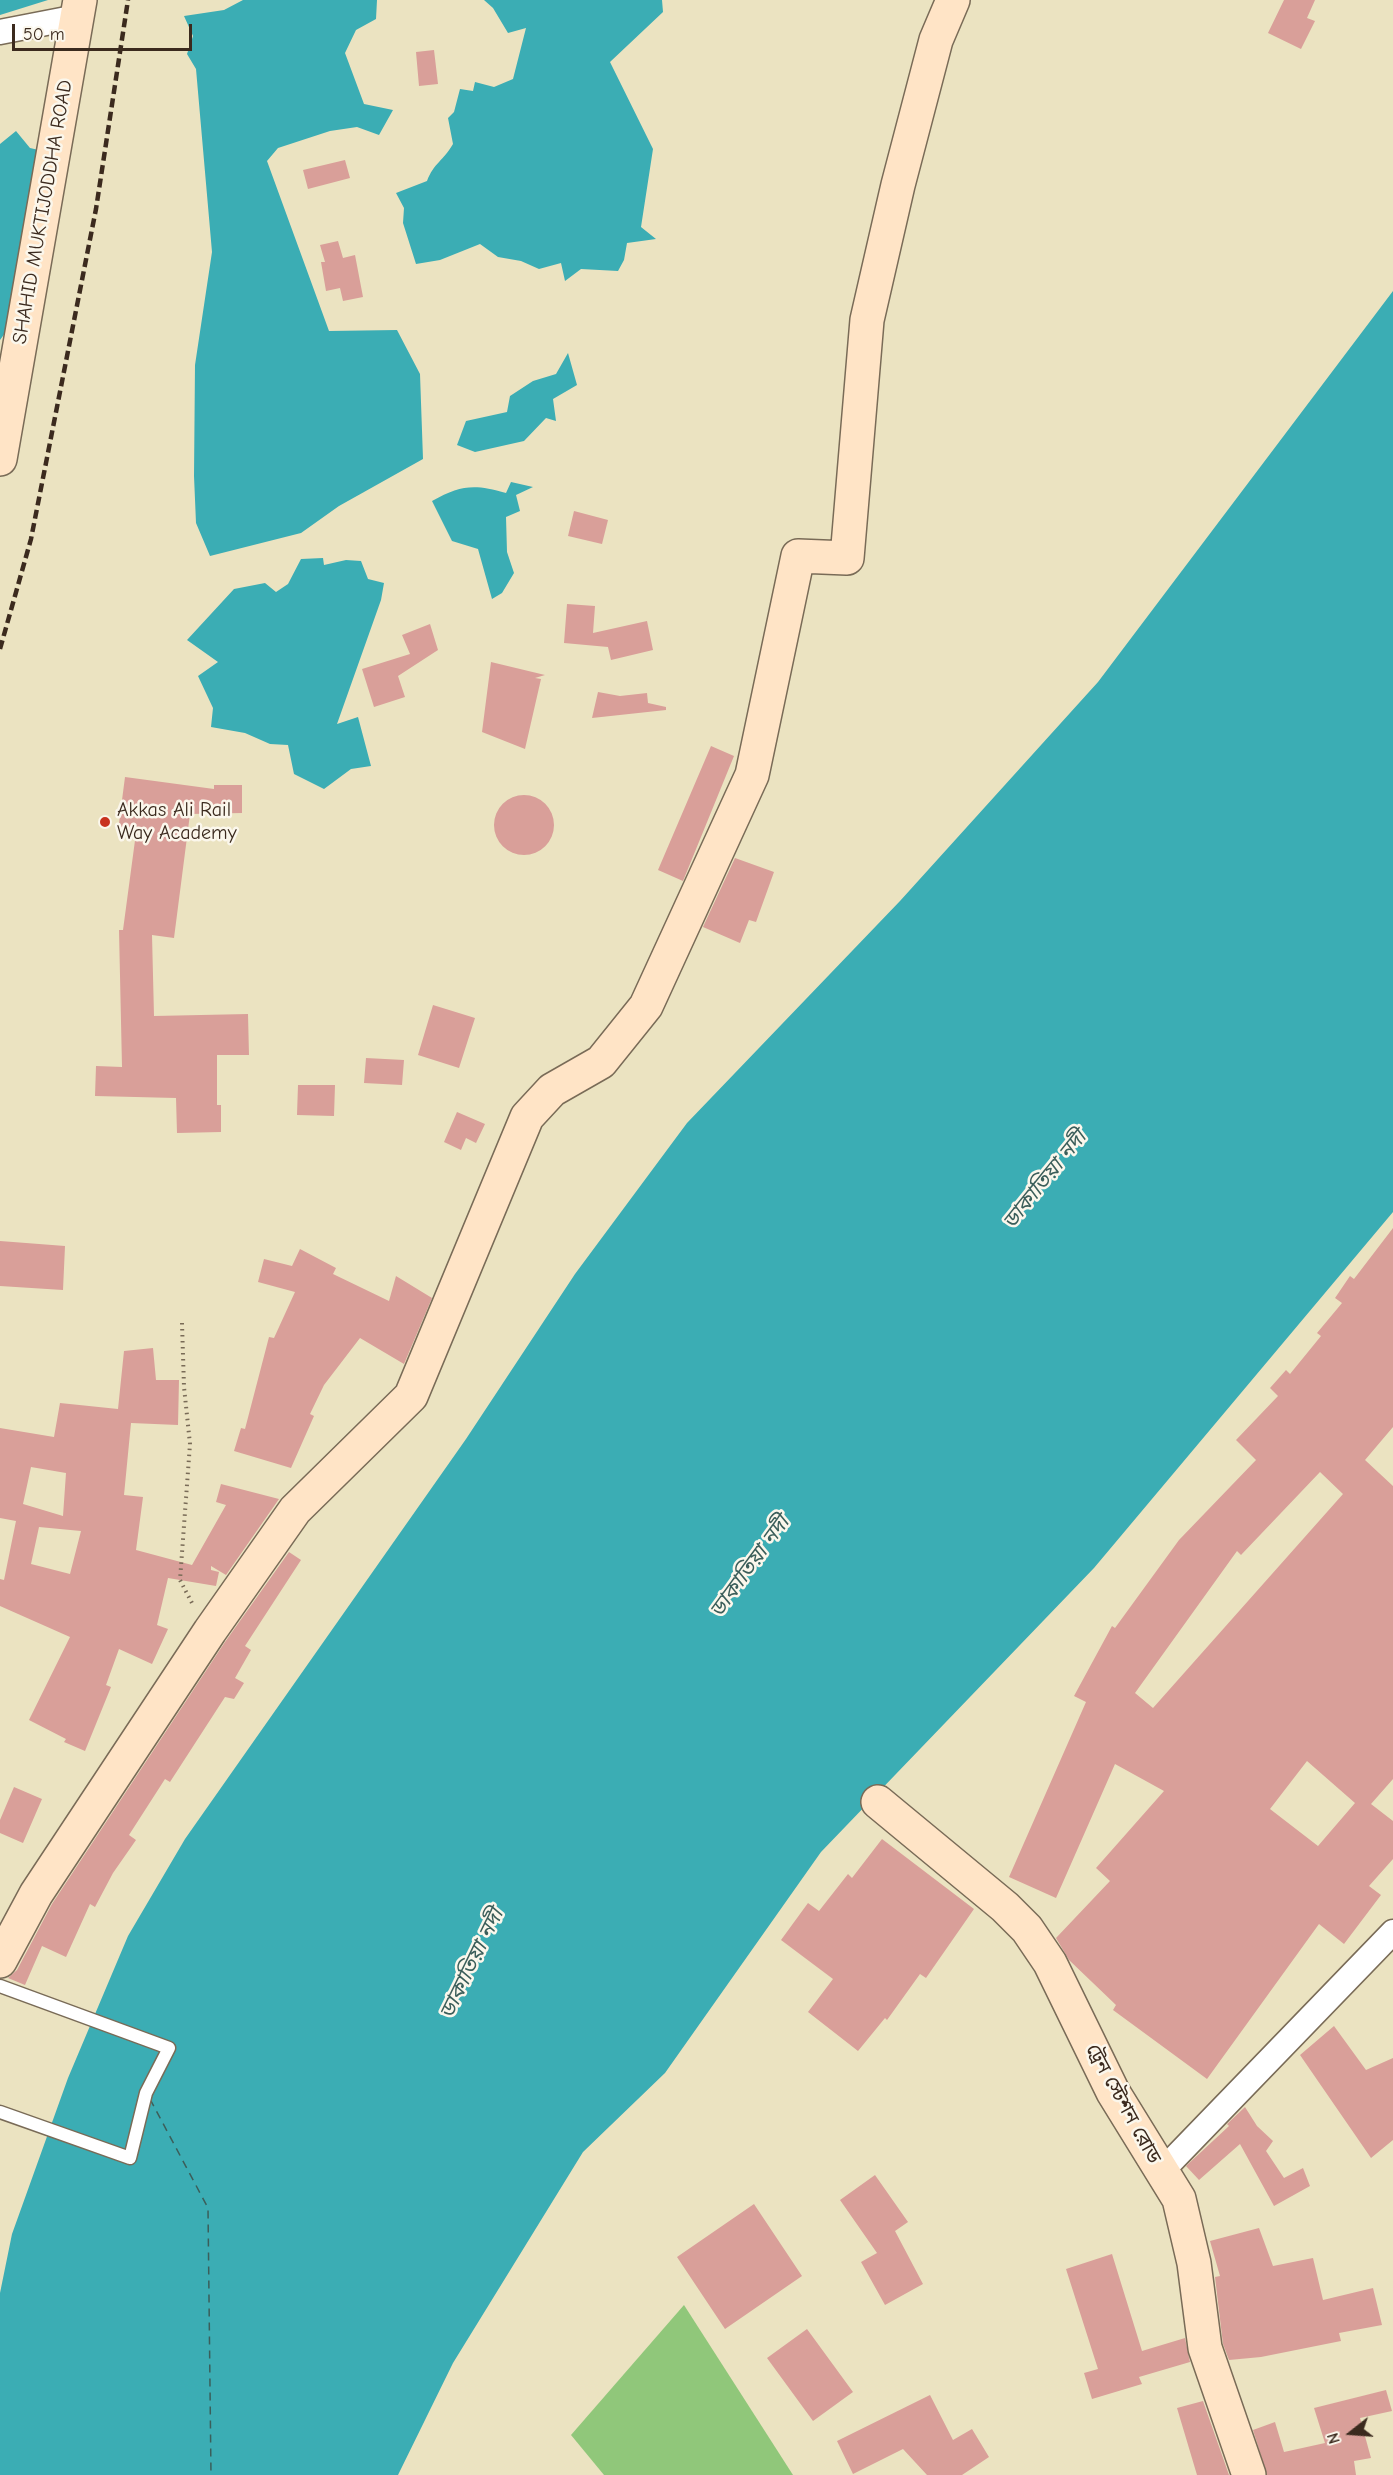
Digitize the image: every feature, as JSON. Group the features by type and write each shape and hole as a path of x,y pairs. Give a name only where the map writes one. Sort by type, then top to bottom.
{"street":[{"path":"0,1961 36,1894 210,1631 295,1510 411,1396 527,1117 552,1090 601,1062 646,1006 752,775 798,556 846,558 867,320 898,185 936,40 953,0"},
{"path":"0,32 78,9"},
{"name":"SHAHID MUKTIJODDHA ROAD","path":"0,459 78,9"},
{"name":"ট্রেন স্টেশন রোড","path":"878,1802 1005,1907 1027,1929 1050,1963 1113,2092 1179,2199 1194,2263 1205,2348 1249,2475"},
{"path":"1161,2172 1393,1932"}],"lane":[{"path":"0,1986 169,2048 146,2093 130,2158 0,2112"}],"path":[{"path":"182,1323 184,1387 190,1443 180,1580 210,1631"}],"green space":[{"path":"684,2305 793,2475 604,2475 571,2435"}],"water":[{"path":"0,0 48,0 0,15"},
{"path":"243,0 377,0 376,19 356,30 345,53 364,104 393,110 379,135 357,127 330,131 278,148 267,161 329,331 397,330 420,374 423,459 339,506 301,533 210,556 196,523 194,476 195,365 212,252 196,69 187,54 193,36 184,16 224,10"},
{"path":"484,0 662,0 663,12 610,62 653,149 641,227 656,239 627,243 624,260 618,271 581,269 565,281 561,263 539,269 521,261 498,257 480,244 440,260 416,264 403,223 404,208 396,193 427,181 453,144 448,118 454,112 460,89 473,91 475,82 494,87 513,79 526,28 508,33 493,8"},
{"path":"16,131 30,148 56,154 41,284 0,340 0,144"},
{"name":"ডাকাতিয়া নদী","path":"1393,291 1393,1212 1094,1568 821,1852 665,2073 583,2152 453,2363 398,2475 0,2475 0,2293 12,2234 68,2078 128,1936 185,1839 466,1439 575,1274 687,1123 900,901 1098,682"},
{"path":"568,353 577,385 553,399 556,421 546,418 524,441 475,452 457,445 466,421 507,412 510,396 533,381 556,374"},
{"path":"511,482 533,487 516,495 520,511 506,517 507,552 514,573 502,593 492,599 478,549 452,541 432,501 460,489 476,487 506,493"},
{"path":"323,558 324,565 346,560 361,561 368,579 384,583 381,600 337,724 358,717 371,766 351,769 324,789 294,774 288,745 270,744 245,733 211,727 213,708 198,676 218,662 187,640 234,589 265,583 276,592 288,584 301,559"}],"building":[{"path":"1284,0 1315,0 1307,18 1315,21 1301,49 1268,33"},
{"path":"434,50 438,84 419,86 416,52"},
{"path":"345,160 350,178 308,189 303,170"},
{"path":"338,241 343,258 355,255 363,297 343,301 340,288 326,291 321,262 325,262 320,245"},
{"path":"574,511 608,520 602,544 568,536"},
{"path":"567,604 595,606 593,633 647,621 653,650 611,660 608,647 564,643"},
{"path":"430,624 438,650 398,676 405,697 374,707 362,669 410,654 402,635"},
{"path":"491,662 545,675 535,678 541,679 525,749 482,732"},
{"path":"598,692 620,696 647,693 648,703 666,707 666,710 592,718"},
{"path":"711,746 734,756 683,881 658,870"},
{"path":"125,777 214,789 214,785 242,785 242,813 190,814 174,938 152,935 154,1016 248,1014 249,1055 217,1055 217,1105 221,1105 221,1132 177,1133 176,1098 95,1096 96,1066 122,1067 119,930 123,930 136,833 118,831"},
{"path":"524,795 545,804 554,825 545,846 524,855 503,846 494,825 503,804"},
{"path":"735,858 774,872 756,922 749,920 740,943 703,927"},
{"path":"433,1005 475,1018 459,1068 418,1055"},
{"path":"366,1058 404,1060 402,1085 364,1083"},
{"path":"298,1085 335,1085 334,1116 297,1115"},
{"path":"457,1112 485,1124 476,1143 466,1138 461,1150 444,1142"},
{"path":"1393,1228 1393,1427 1365,1460 1393,1486 1393,1779 1371,1804 1393,1821 1393,1859 1369,1886 1381,1895 1344,1944 1319,1924 1207,2079 1113,2010 1116,2005 1069,1960 1056,1938 1110,1881 1096,1868 1164,1791 1115,1764 1056,1898 1009,1877 1086,1702 1074,1696 1112,1626 1115,1628 1179,1540 1256,1460 1236,1440 1278,1396 1270,1388 1286,1370 1290,1374 1321,1336 1317,1333 1342,1303 1335,1298 1350,1276 1354,1279","holes":["1320,1472 1343,1494 1153,1708 1135,1693 1237,1551 1241,1555","1307,1761 1355,1803 1318,1846 1270,1809"]},
{"path":"0,1241 65,1246 63,1290 0,1286"},
{"path":"300,1249 336,1268 333,1274 389,1301 396,1276 432,1298 404,1364 360,1338 324,1385 310,1414 314,1416 291,1468 234,1451 241,1428 245,1429 269,1337 274,1338 295,1292 258,1282 264,1259 292,1266"},
{"path":"153,1348 156,1380 179,1380 178,1425 131,1423 124,1495 143,1497 136,1550 192,1565 226,1505 216,1502 221,1484 279,1499 226,1575 211,1566 211,1570 219,1572 216,1586 168,1578 157,1625 168,1629 152,1664 119,1649 106,1685 111,1687 85,1751 64,1742 66,1739 29,1720 70,1637 0,1606 0,1579 4,1580 16,1521 0,1518 0,1428 54,1437 60,1403 118,1409 124,1351","holes":["31,1467 66,1473 63,1516 23,1504","39,1527 81,1531 70,1574 31,1564"]},
{"path":"289,1552 301,1560 245,1646 251,1650 235,1678 244,1683 234,1699 225,1697 170,1782 165,1779 129,1835 136,1840 113,1873 95,1907 90,1904 66,1957 42,1946 25,1985 8,1978 17,1970 52,1904 225,1642"},
{"path":"14,1787 42,1799 23,1843 0,1833 0,1820"},
{"path":"882,1839 974,1909 926,1978 920,1974 887,2020 885,2018 858,2051 808,2012 833,1979 781,1940 808,1903 819,1911 848,1874 852,1878"},
{"path":"1334,2026 1366,2070 1393,2058 1393,2140 1371,2158 1300,2055"},
{"path":"1245,2107 1257,2126 1273,2141 1266,2151 1284,2178 1303,2168 1310,2186 1274,2206 1240,2144 1199,2180 1186,2166 1229,2126 1227,2124"},
{"path":"875,2175 908,2222 895,2231 923,2284 885,2305 861,2262 877,2253 840,2200"},
{"path":"754,2204 802,2276 725,2329 677,2257"},
{"path":"1259,2228 1273,2266 1313,2258 1323,2300 1373,2288 1382,2325 1339,2333 1341,2341 1261,2357 1229,2360 1223,2344 1215,2277 1220,2276 1210,2241"},
{"path":"1112,2254 1142,2351 1185,2338 1190,2362 1139,2377 1142,2384 1092,2399 1084,2373 1098,2369 1066,2269"},
{"path":"807,2329 853,2392 813,2421 767,2358"},
{"path":"1386,2390 1392,2411 1360,2418 1371,2458 1354,2461 1356,2475 1267,2475 1253,2430 1275,2422 1284,2452 1325,2443 1314,2408"},
{"path":"930,2395 953,2440 972,2429 989,2457 962,2475 927,2475 903,2449 853,2474 837,2441"},
{"path":"1203,2401 1229,2475 1197,2475 1177,2408"}],"ferry route":[{"path":"150,2099 208,2208 211,2475"}],"railway":[{"path":"0,649 31,539 96,209 128,0"}],"place":[{"name":"Akkas Ali Rail Way Academy","path":"105,822"}]}
